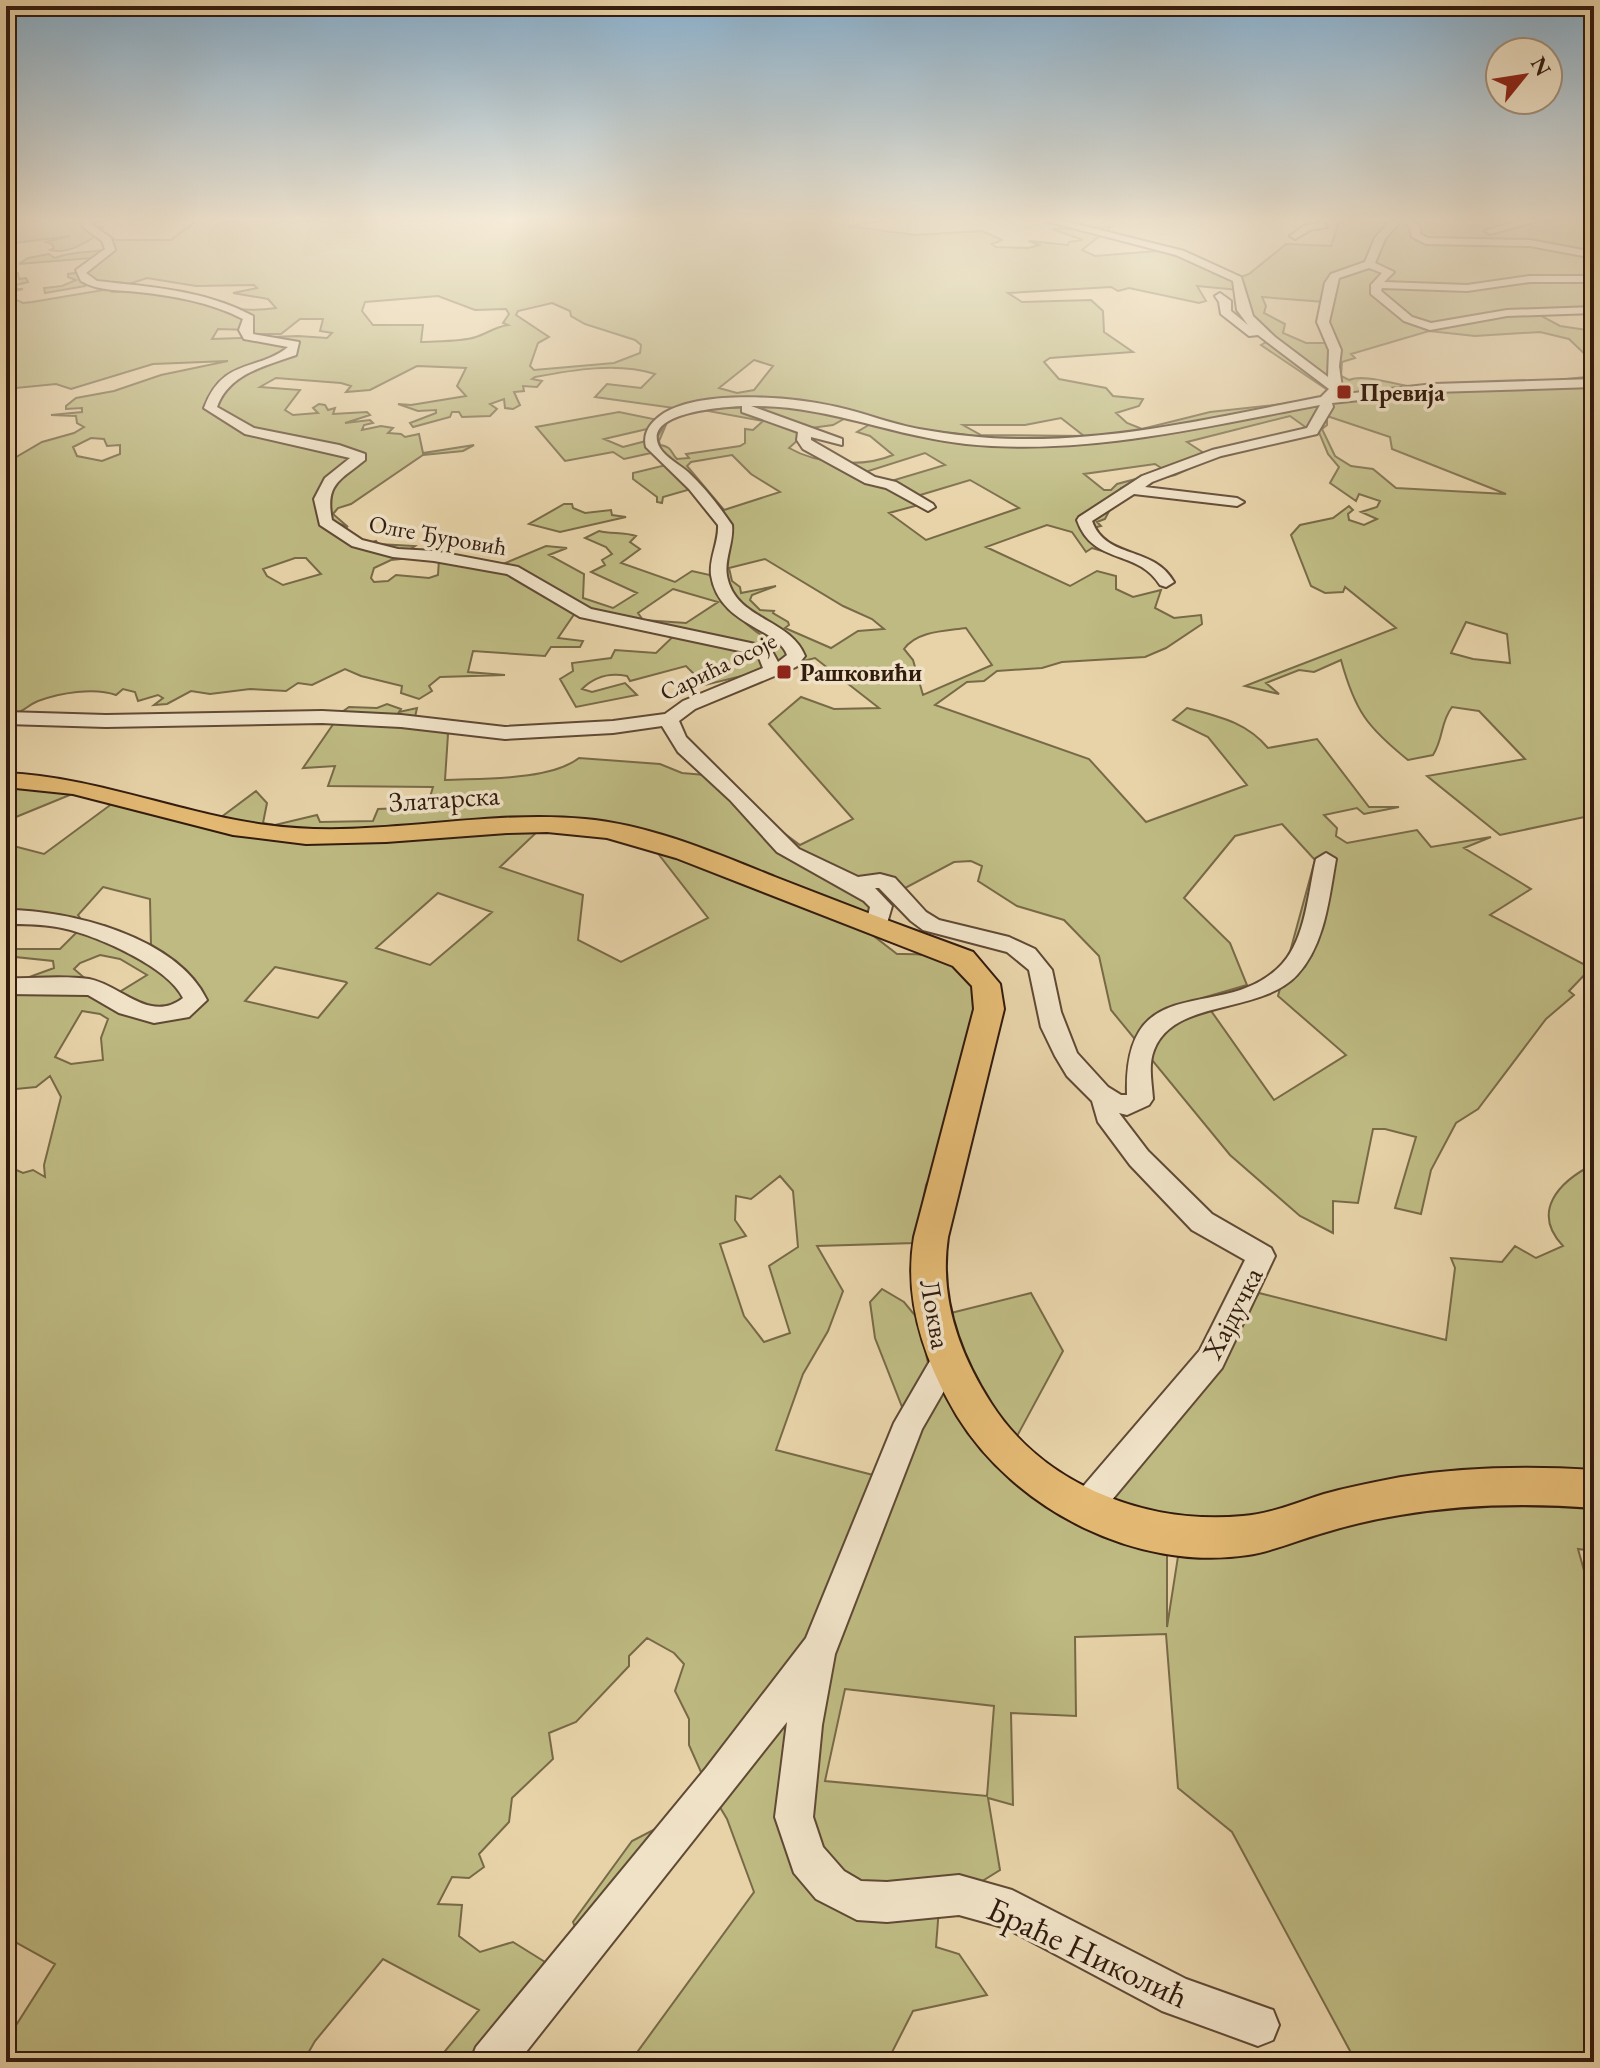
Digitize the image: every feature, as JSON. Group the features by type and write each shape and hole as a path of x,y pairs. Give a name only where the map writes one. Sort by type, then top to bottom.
{"main road":[{"name":"Златарска","path":"6,780 85,787 222,824 293,835 343,837 541,824 600,828 670,847 877,925"},
{"name":"Локва","path":"877,925 963,959 982,976 990,997 930,1242 929,1304 945,1363 972,1409 1021,1464 1048,1488 1085,1508 1150,1531 1172,1536 1218,1538 1244,1536 1415,1492 1509,1485 1594,1489"}],"street":[{"name":"Олге Ђуровић","path":"248,318 245,330 248,337 295,345 292,352 242,371 221,386 213,394 210,408 250,431 339,449 360,457 330,481 321,499 325,522 337,533 373,550 471,561 512,570 586,613 754,649 766,655 773,670"},
{"path":"1232,318 1331,393"},
{"path":"1249,318 1331,393"},
{"path":"1166,582 1163,574 1153,566 1093,542 1085,532 1084,520 1129,489 1217,453 1312,431 1327,407 1331,393 1335,350 1324,318"},
{"path":"1407,318 1416,324 1430,327 1482,318"},
{"name":"Сарића осоје","path":"6,718 106,721 322,717 401,721 505,733 613,727 670,719 689,705 790,663 796,656 794,648 749,619 728,595 717,567 725,525 685,476 653,449 650,438 675,410 734,403 806,405 922,434 1020,443 1143,435 1331,393 1594,383"},
{"path":"734,403 837,442"},
{"path":"805,430 804,440 808,446 870,480 891,485 928,507"},
{"path":"1129,489 1237,502"},
{"path":"670,719 681,743 740,799 777,841 793,854 858,884 881,906 877,925"},
{"path":"858,884 887,883 928,924 1008,943 1032,959 1042,971 1056,1038 1073,1065 1104,1098 1127,1106 1140,1099 1140,1053 1155,1024 1175,1012 1248,998 1269,988 1291,969 1312,920 1326,859"},
{"path":"6,917 67,922 129,945 183,980 194,991 195,1000 186,1010 171,1015 149,1014 126,1007 92,988 6,986"},
{"name":"Хајдучка","path":"1085,1508 1211,1359 1261,1256 1202,1222 1139,1158 1107,1115 1104,1098"},
{"name":"Браће Николић","path":"945,1363 909,1423 819,1650 804,1725 794,1817 808,1859 830,1885 857,1900 887,1902 959,1895 1012,1910 1177,1996 1258,2025"},
{"name":"Браће Николић","path":"491,2062 719,1781 819,1650"}],"shaded area":[{"path":"6,318 367,318 373,325 423,325 421,342 476,337 508,325 503,323 507,318 520,318 549,337 538,343 530,366 534,370 614,363 640,353 641,345 635,340 574,318 1103,318 1104,332 1133,352 1050,358 1044,362 1059,379 1106,388 1113,396 1143,399 1139,406 1116,413 1127,423 1142,429 1210,412 1310,401 1378,399 1353,395 1340,388 1329,391 1261,345 1268,341 1238,321 1238,318 1273,318 1285,324 1283,333 1306,343 1327,343 1323,318 1544,318 1560,326 1594,331 1594,363 1569,339 1540,332 1475,336 1429,331 1351,354 1355,358 1342,362 1341,376 1349,380 1372,379 1416,387 1594,376 1594,381 1572,382 1594,384 1594,815 1500,835 1427,776 1525,759 1479,711 1452,707 1433,755 1408,760 1382,738 1364,717 1341,660 1314,672 1299,670 1266,683 1279,694 1245,686 1396,628 1345,587 1343,592 1325,593 1311,586 1291,535 1300,525 1333,518 1349,506 1353,510 1348,514 1349,520 1364,525 1377,519 1361,512 1377,507 1380,501 1359,494 1356,501 1330,483 1339,467 1328,454 1318,430 1266,443 1308,429 1290,416 1187,442 1207,455 1254,446 1220,455 1175,475 1121,488 1105,519 1097,522 1101,526 1089,529 1105,543 1121,550 1116,555 1092,548 1086,552 1072,532 1047,525 986,547 1070,586 1097,571 1116,576 1116,589 1133,597 1161,590 1155,608 1174,618 1201,615 1202,624 1166,648 1145,657 1062,662 1042,668 997,671 984,681 967,682 935,705 1089,759 1146,822 1247,785 1208,737 1173,720 1187,708 1241,726 1268,748 1317,739 1369,807 1399,807 1364,814 1357,808 1324,815 1337,828 1336,836 1347,843 1417,830 1431,847 1491,837 1464,848 1531,889 1490,915 1591,968 1569,991 1574,995 1546,1019 1478,1109 1456,1123 1431,1170 1421,1214 1395,1208 1416,1137 1373,1129 1358,1203 1333,1201 1333,1233 1300,1216 1230,1155 1111,1010 1099,956 1064,920 1017,906 978,881 982,866 971,861 954,862 873,905 871,912 858,914 682,844 609,826 539,821 380,832 316,833 279,830 220,818 256,791 267,803 263,823 275,825 317,815 320,822 373,821 378,809 427,807 433,787 328,786 335,766 303,768 336,720 285,713 339,714 349,707 377,708 387,704 401,709 399,712 417,708 415,717 448,734 445,780 533,775 551,771 579,758 660,764 682,773 705,775 800,845 853,819 769,724 801,697 834,709 879,708 815,658 705,685 686,666 630,681 627,676 608,675 591,681 582,689 592,692 625,683 637,695 576,707 560,679 573,671 572,663 611,658 615,650 656,653 681,629 629,620 587,607 573,616 558,638 583,641 580,647 551,647 545,656 473,651 468,672 505,675 440,677 429,686 432,691 419,699 401,693 402,686 345,669 312,685 298,683 286,691 250,689 210,694 191,691 167,704 154,705 163,698 158,695 138,701 135,692 123,689 116,695 98,691 77,692 38,701 10,715 6,711 6,463 42,442 84,427 77,423 76,416 51,415 82,412 82,408 66,409 76,398 228,361 153,364 71,389 56,384 6,389","holes":["300,319 323,319 320,331 332,333 327,338 212,339 218,329 250,330 252,334 281,334","754,360 773,366 754,390 737,393 719,388","417,366 466,368 457,386 466,396 411,405 398,404 418,411 436,410 436,413 410,423 413,427 450,417 452,412 459,412 462,417 490,416 497,409 490,404 504,399 505,408 513,409 520,405 514,392 524,391 523,386 537,387 542,381 532,379 535,377 579,370 625,368 655,374 641,388 607,384 595,397 674,408 800,402 893,426 1007,440 1153,431 1128,439 1094,443 1014,444 933,436 872,423 857,432 870,436 893,455 854,463 826,461 789,448 811,428 833,425 849,416 815,407 712,408 708,411 763,421 753,430 745,429 745,443 740,446 686,454 689,458 677,459 659,441 668,420 654,442 668,460 720,507 729,523 731,535 725,577 731,595 747,614 800,648 773,641 746,624 724,600 710,575 692,571 675,582 621,563 640,549 630,542 636,536 599,531 585,538 606,547 612,554 602,560 605,565 591,572 637,593 613,608 583,598 584,574 549,555 567,548 546,546 503,564 520,571 527,579 479,566 467,558 456,560 404,553 415,546 378,544 376,541 369,543 368,550 345,540 349,534 343,531 330,532 325,526 332,521 348,527 333,514 338,508 351,504 423,455 463,451 474,445 423,453 419,434 405,437 388,433 393,428 381,426 362,430 364,425 373,423 370,420 345,423 370,415 367,412 333,414 335,408 328,410 325,405 319,404 313,408 318,413 293,415 285,410 300,390 260,387 276,378 351,386 346,392 370,390","1327,416 1390,437 1392,449 1506,494 1396,488 1373,469 1351,466 1335,456 1322,429 1327,425","1061,418 1084,436 981,435 963,425 1025,425","91,438 104,439 107,446 120,445 120,454 102,461 77,456 73,447","925,453 945,465 888,482 862,473","732,455 751,474 780,492 724,510 687,466 691,462","1155,464 1166,471 1117,484 1111,490 1104,490 1084,474","970,480 1019,508 926,540 889,513 926,503 917,496","295,558 306,558 321,574 283,585 267,576 263,569","439,559 438,575 429,578 396,575 388,581 374,582 371,578 374,568 391,560","765,559 843,606 872,619 884,629 858,631 831,648 785,628 788,622 774,611 760,610 750,600 752,595 776,586 741,593 740,587 732,581 729,568","673,589 718,602 686,623 643,620 638,613","1466,622 1507,634 1510,663 1451,653","966,628 992,665 923,695 913,660 904,649 916,639 932,633","1282,824 1315,860 1278,996 1346,1055 1274,1100 1202,998 1247,985 1230,943 1184,898 1235,836"]},
{"path":"619,412 658,420 647,429 604,439 623,447 646,441 651,453 624,459 613,452 565,461 536,427"},
{"path":"666,465 691,489 663,497 662,503 657,502 657,497 633,479 633,473"},
{"path":"564,504 572,504 573,508 585,513 611,510 612,515 626,517 560,532 529,524"},
{"path":"6,785 77,792 11,819 6,815"},
{"path":"113,803 242,836 540,829 500,867 583,895 578,940 621,962 708,918 653,847 871,934 897,954 937,957 954,966 983,994 949,1136 926,1185 915,1243 817,1246 843,1291 828,1331 803,1374 776,1450 877,1476 904,1412 875,1338 870,1302 882,1289 904,1302 918,1319 929,1367 1021,1477 1167,1546 1167,1627 1179,1550 1434,1506 1594,1502 1594,1551 1578,1549 1594,1606 1594,2062 1356,2062 1232,1832 1178,1788 1166,1634 1075,1637 1076,1716 1011,1713 1013,1805 988,1798 1000,1870 939,1908 936,1947 959,1954 987,1995 913,2011 887,2062 630,2062 754,1892 727,1819 715,1799 587,1957 573,1922 632,1841 667,1823 705,1781 689,1745 689,1719 675,1691 684,1664 674,1653 647,1638 629,1656 629,1666 576,1722 549,1733 553,1759 512,1798 509,1822 479,1854 484,1867 469,1878 452,1877 438,1904 462,1905 459,1936 480,1952 513,1942 545,1962 540,2016 502,2062 436,2062 479,2010 383,1959 315,2041 303,2062 6,2062 6,2041 55,1964 6,1937 6,1160 12,1160 14,1169 23,1173 33,1170 45,1177 44,1165 61,1097 50,1076 36,1087 6,1090 6,983 24,983 29,977 54,968 53,961 6,956 6,952 11,949 60,949 84,925 6,916 6,844 44,854","holes":["103,887 150,899 151,946 104,925 85,925 78,915","438,893 492,912 430,965 376,948","100,955 120,959 147,975 116,994 88,981 74,969 80,963","275,967 346,982 318,1018 245,1001","82,1011 100,1014 108,1019 101,1038 103,1060 71,1064 55,1057","780,1176 793,1191 798,1247 769,1266 790,1333 764,1342 744,1316 720,1244 746,1236 735,1220 736,1196 751,1199","845,1689 994,1706 987,1796 825,1781"]},
{"path":"1594,1164 1594,1481 1242,1524 1102,1504 1215,1364 1259,1293 1446,1340 1455,1268 1451,1258 1502,1262 1515,1246 1536,1258 1563,1246 1549,1221 1553,1199 1569,1180"},
{"path":"1031,1293 1063,1351 1016,1438 993,1417 943,1315"}],"place":[{"name":"Превија","path":"1344,392"},
{"name":"Рашковићи","path":"784,672"}]}
